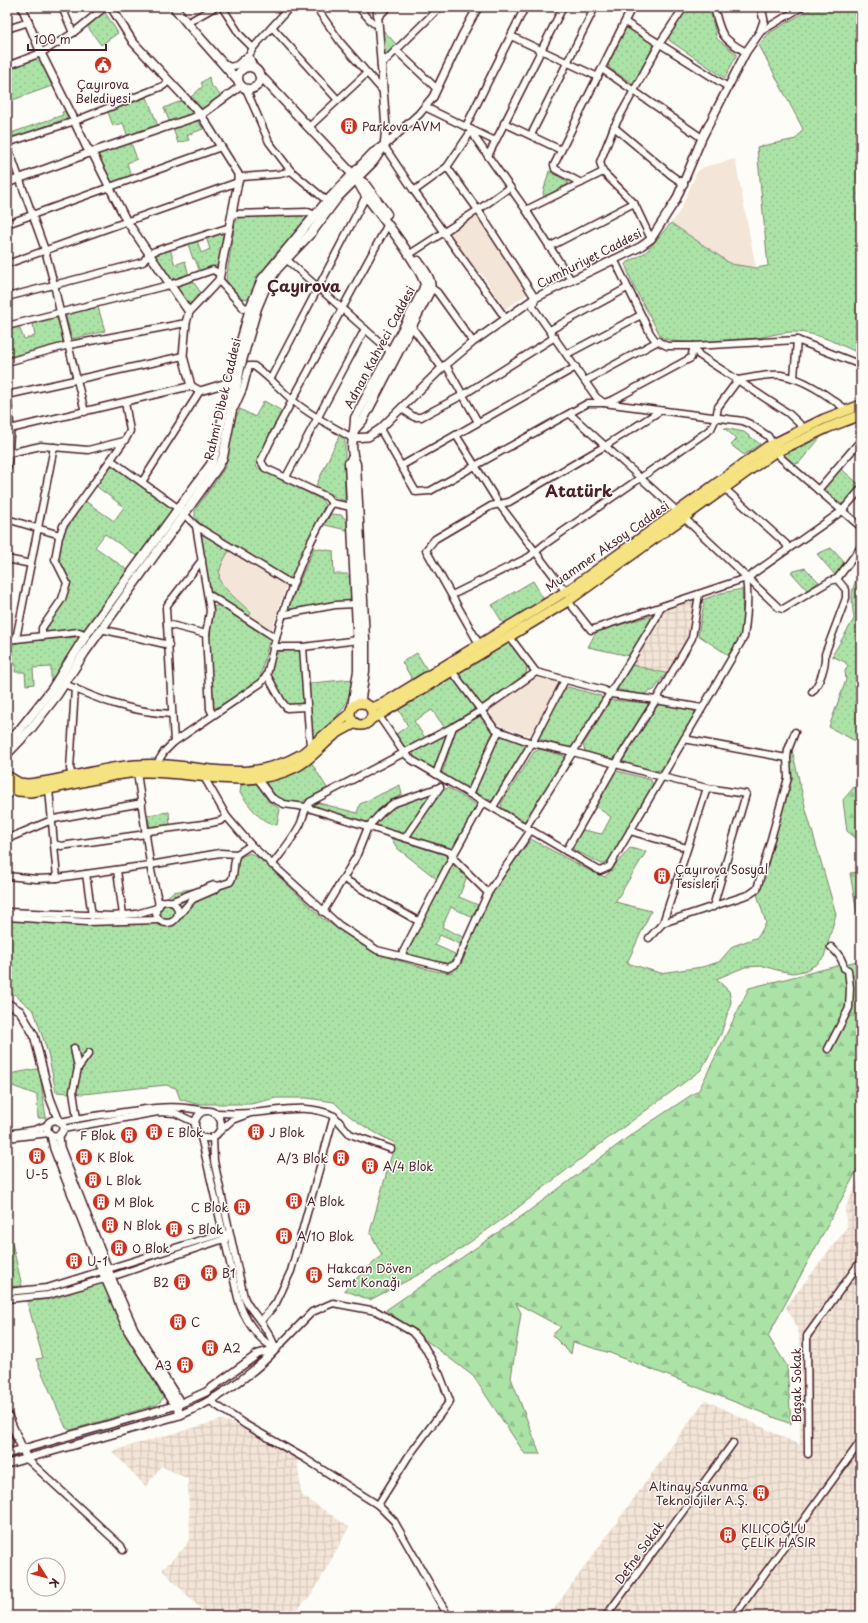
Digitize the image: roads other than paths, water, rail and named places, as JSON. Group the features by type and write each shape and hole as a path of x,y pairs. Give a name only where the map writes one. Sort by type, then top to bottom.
{"main road":[{"path":"174,7 241,85 252,89 258,84 271,86"},
{"path":"222,63 240,71"},
{"path":"240,71 248,67 257,71 258,84"},
{"path":"240,71 241,85"},
{"name":"Adnan Kahveci Caddesi","path":"257,71 355,176 359,187 388,224 425,284 391,352 355,418 355,429 352,438 352,457 349,463 358,640 358,672 350,710"},
{"name":"Rahmi Dibek Caddesi","path":"7,743 17,733 52,689 86,635 182,511 218,468 223,457 240,368 260,299 271,277 286,259 310,235 373,152 384,146"},
{"path":"355,176 364,183 413,252 432,285 412,327 363,420 355,429"},
{"name":"Rahmi Dibek Caddesi","path":"7,754 30,730 65,684 182,511 214,459 230,382 250,308 258,286 267,271 327,201 355,176"},
{"name":"Muammer Aksoy Caddesi","path":"366,704 372,708 384,704 479,644 567,596 774,447 804,428 861,405"},
{"path":"680,515 724,488 774,447 861,415"},
{"name":"Adnan Kahveci Caddesi","path":"352,457 356,464 365,639 365,671 361,698 366,704"},
{"path":"10,787 30,792 137,772 155,772 233,780 257,778 280,773 300,765 336,734 355,723 365,724 510,636 567,596"},
{"path":"7,776 18,783 28,784 73,777 126,766 156,765 178,765 222,772 252,772 286,763 310,747 356,703 366,704 372,712 371,719"},
{"path":"350,710 351,719 355,723"}],"street":[{"path":"22,7 41,53 87,148 92,152 126,220 169,285 190,312"},
{"path":"62,7 73,33"},
{"path":"7,66 41,53 73,33 105,7"},
{"path":"111,7 132,42 201,115 238,174 238,182 220,277 190,312 186,323 183,356 191,386"},
{"path":"187,23 215,7"},
{"path":"222,7 251,52 257,71"},
{"path":"222,63 230,66 237,65 251,52 290,7"},
{"path":"316,7 341,43 383,91"},
{"path":"358,7 373,23 377,21 388,7"},
{"path":"377,7 386,128 384,146 414,191 506,319"},
{"path":"381,65 440,7"},
{"name":"Rahmi Dibek Caddesi","path":"384,146 426,106 437,89 463,34 478,7"},
{"path":"414,191 447,167 469,128 524,7"},
{"path":"488,156 563,7"},
{"path":"531,135 595,7"},
{"path":"581,183 555,169 554,165 632,7"},
{"path":"651,239 634,203 604,172 600,162 614,127 660,43 684,7"},
{"path":"714,7 722,35 731,44 746,52"},
{"name":"Cumhuriyet Caddesi","path":"352,438 368,437 380,429 444,366 473,342 535,298 640,246 651,239 663,222 684,184 702,138 746,52 760,32 764,21 761,7"},
{"path":"760,32 802,7"},
{"path":"7,29 29,22"},
{"path":"625,22 728,87"},
{"path":"272,27 338,100"},
{"path":"511,36 598,77"},
{"path":"396,50 437,89"},
{"path":"240,71 251,52"},
{"path":"602,69 702,138"},
{"path":"309,127 367,73"},
{"path":"85,412 45,250 7,143 75,121 163,86 169,81"},
{"path":"7,184 92,152 201,115 241,85 269,142 291,171 327,201"},
{"path":"426,106 495,141"},
{"path":"504,123 561,150"},
{"path":"614,127 671,175 684,184"},
{"path":"469,128 526,210 571,280"},
{"path":"7,224 33,216 221,147"},
{"path":"447,167 478,210 535,298 533,307 596,397 604,403"},
{"path":"7,264 126,220 238,182 242,177 280,174 291,171"},
{"path":"526,210 604,172"},
{"path":"413,252 444,233 510,187"},
{"path":"271,378 366,196"},
{"path":"549,247 634,203"},
{"path":"232,214 308,212 315,215"},
{"path":"351,507 332,504 327,497 265,468 261,461 292,400 388,224"},
{"path":"7,297 143,262 148,254 230,227"},
{"path":"286,259 391,352"},
{"path":"614,259 650,333 658,341 667,346 694,346 796,340 861,365"},
{"path":"7,326 169,285 213,270 244,308 250,308"},
{"path":"431,288 437,292 473,342"},
{"path":"550,330 627,288"},
{"path":"567,354 641,315"},
{"path":"7,362 69,346 186,323"},
{"path":"412,327 444,366 478,422"},
{"path":"286,477 365,329"},
{"path":"401,408 414,417 421,417 463,395 555,338"},
{"path":"794,378 796,340"},
{"path":"585,381 658,341"},
{"path":"694,346 699,355 788,413 804,428"},
{"path":"604,403 615,399 691,358 694,346"},
{"path":"7,467 10,429 7,394 78,380 183,356"},
{"path":"229,422 243,389 249,366 254,366 271,378 292,400 318,418 352,438"},
{"path":"401,466 576,367"},
{"path":"452,595 530,557 544,544 711,429 716,418 718,407 738,380 780,375 794,378 824,394 847,410"},
{"path":"142,482 200,391 230,382"},
{"path":"10,429 191,386 200,391"},
{"path":"42,636 42,628 62,599 67,582 55,559 63,526 124,442 130,431 125,402"},
{"path":"380,429 416,492 430,491 588,403 604,403 750,424 768,436 781,458 861,527"},
{"path":"479,644 426,550 435,540 492,506 509,502 605,446 660,411"},
{"path":"570,414 779,608 783,609 830,581 837,579 861,547"},
{"path":"456,435 499,504 536,552 591,630 747,579 842,511 861,489"},
{"path":"818,490 861,440"},
{"path":"8,450 41,446 88,450 124,442"},
{"path":"16,639 54,447"},
{"path":"111,460 182,511 196,526 292,583"},
{"path":"724,488 786,544 788,549"},
{"path":"156,765 164,752 174,742 261,683 266,675 282,613 292,583 323,518 332,504"},
{"path":"7,519 60,535"},
{"path":"196,526 210,611 206,634 210,709 213,715"},
{"path":"7,559 31,564"},
{"path":"174,742 166,608 202,560"},
{"path":"380,714 381,719 404,754 412,760 600,871 605,870 609,867 744,637 747,616 747,579"},
{"path":"812,692 816,688 825,661 825,654 846,598 846,590 837,579"},
{"path":"208,594 276,638"},
{"path":"566,851 615,765 656,700 692,638 699,594"},
{"path":"282,613 286,614 335,605 356,604"},
{"path":"204,777 227,817 251,845 344,929 377,950 448,968 456,964 488,893 611,694 656,618 660,608"},
{"path":"167,624 206,634"},
{"path":"101,629 168,645"},
{"path":"7,640 79,632 86,635"},
{"path":"510,636 536,672 604,690 611,694 702,708"},
{"path":"273,647 303,647 358,640"},
{"path":"303,647 310,747"},
{"path":"452,671 494,728 499,732 532,743 574,752 615,765 662,777 707,788 746,794 713,907"},
{"path":"272,865 288,845 301,823 305,807 310,802 453,727 482,710 536,672"},
{"path":"266,675 287,708 306,707"},
{"path":"493,807 532,743 565,680"},
{"path":"65,684 131,709 172,714"},
{"path":"73,777 70,769 75,688"},
{"path":"436,774 453,727"},
{"path":"470,794 492,742 499,732"},
{"path":"663,923 750,894 757,889 788,778 786,758 795,732"},
{"path":"684,739 786,758"},
{"path":"137,772 150,865 154,886 157,893 158,907 156,914 159,920"},
{"path":"257,778 272,798 284,804 305,807 450,852 453,858 488,893"},
{"path":"405,838 440,787 447,780"},
{"path":"7,796 10,787"},
{"path":"324,912 356,857 368,827 392,804 440,787"},
{"path":"649,938 663,923 707,788"},
{"path":"49,789 57,878"},
{"path":"400,956 484,802"},
{"path":"7,839 52,820 142,803"},
{"path":"54,844 61,846 146,834 149,831 211,823 220,821 227,817"},
{"path":"630,831 687,848"},
{"path":"7,876 37,879 57,878 150,865 220,853 237,854 251,845"},
{"path":"7,917 93,922 159,920 164,923 170,923 193,899 232,880 234,863 237,854"},
{"path":"117,870 123,915"},
{"path":"86,874 92,916"},
{"path":"344,878 418,921"},
{"path":"7,912 92,916 123,915 158,907 214,885 218,886"},
{"path":"157,893 177,908 177,917"},
{"path":"828,1049 849,1008 850,988 848,970 844,968 839,957 831,947"},
{"path":"7,1003 20,1011 34,1035 50,1098 60,1127 60,1147 106,1274"},
{"path":"74,1048 78,1068 73,1091 77,1119"},
{"path":"78,1068 90,1053"},
{"path":"50,1098 49,1129 54,1149 106,1274 134,1329 178,1399 177,1405 180,1415"},
{"path":"60,1127 77,1119 163,1107 178,1107 214,1113 252,1113 306,1108 326,1112 334,1116 350,1134 391,1149"},
{"path":"206,1111 198,1115 194,1122 195,1130 201,1137 226,1235 247,1305 261,1321 276,1349"},
{"path":"7,1138 60,1127 158,1112 175,1113 194,1122"},
{"path":"214,1113 218,1116 221,1123 219,1132"},
{"path":"201,1137 213,1137 232,1120 252,1113"},
{"path":"261,1321 276,1303 291,1271 334,1116"},
{"path":"49,1129 54,1120 60,1127"},
{"path":"7,1134 49,1129"},
{"path":"213,1137 214,1161 226,1235 242,1312 266,1344 276,1349"},
{"path":"7,1299 48,1295 106,1274 226,1235"},
{"name":"Başak Sokak","path":"808,1454 807,1336 861,1261"},
{"path":"7,1292 48,1288 106,1274"},
{"path":"7,1463 27,1459 180,1415 199,1408 262,1364 312,1312 333,1303 376,1311 412,1332 424,1346 440,1376 450,1401 408,1457 378,1505"},
{"path":"7,1437 9,1442 7,1453 177,1405 206,1392 258,1354 276,1349"},
{"path":"210,1401 246,1425 304,1458 378,1505 394,1521 448,1616"},
{"path":"7,1414 27,1459 111,1536 123,1550"},
{"path":"60,1439 63,1448"},
{"path":"734,1616 861,1441"},
{"name":"Defne Sokak","path":"606,1616 733,1443"}],"place":[{"name":"Çayırova Belediyesi","path":"103,65"},
{"name":"Parkova AVM","path":"349,126"},
{"name":"Çayırova Sosyal Tesisleri","path":"662,876"},
{"name":"E Blok","path":"154,1132"},
{"name":"J Blok","path":"256,1132"},
{"name":"F Blok","path":"129,1135"},
{"name":"U-5","path":"37,1156"},
{"name":"K Blok","path":"84,1157"},
{"name":"A/3 Blok","path":"341,1158"},
{"name":"A/4 Blok","path":"370,1166"},
{"name":"L Blok","path":"93,1180"},
{"name":"A Blok","path":"294,1201"},
{"name":"M Blok","path":"101,1202"},
{"name":"C Blok","path":"242,1207"},
{"name":"N Blok","path":"110,1225"},
{"name":"S Blok","path":"174,1229"},
{"name":"A/10 Blok","path":"284,1236"},
{"name":"O Blok","path":"119,1248"},
{"name":"U-1","path":"74,1261"},
{"name":"B1","path":"209,1273"},
{"name":"Hakcan Döven Semt Konağı","path":"314,1275"},
{"name":"B2","path":"182,1282"},
{"name":"C","path":"178,1322"},
{"name":"A2","path":"210,1348"},
{"name":"A3","path":"185,1365"},
{"name":"Altinay Savunma Teknolojiler A.Ş.","path":"761,1493"},
{"name":"KILIÇOĞLU ÇELİK HASIR","path":"728,1535"}],"district":[{"name":"Çayırova","path":"304,285"},
{"name":"Atatürk","path":"579,490"}]}
